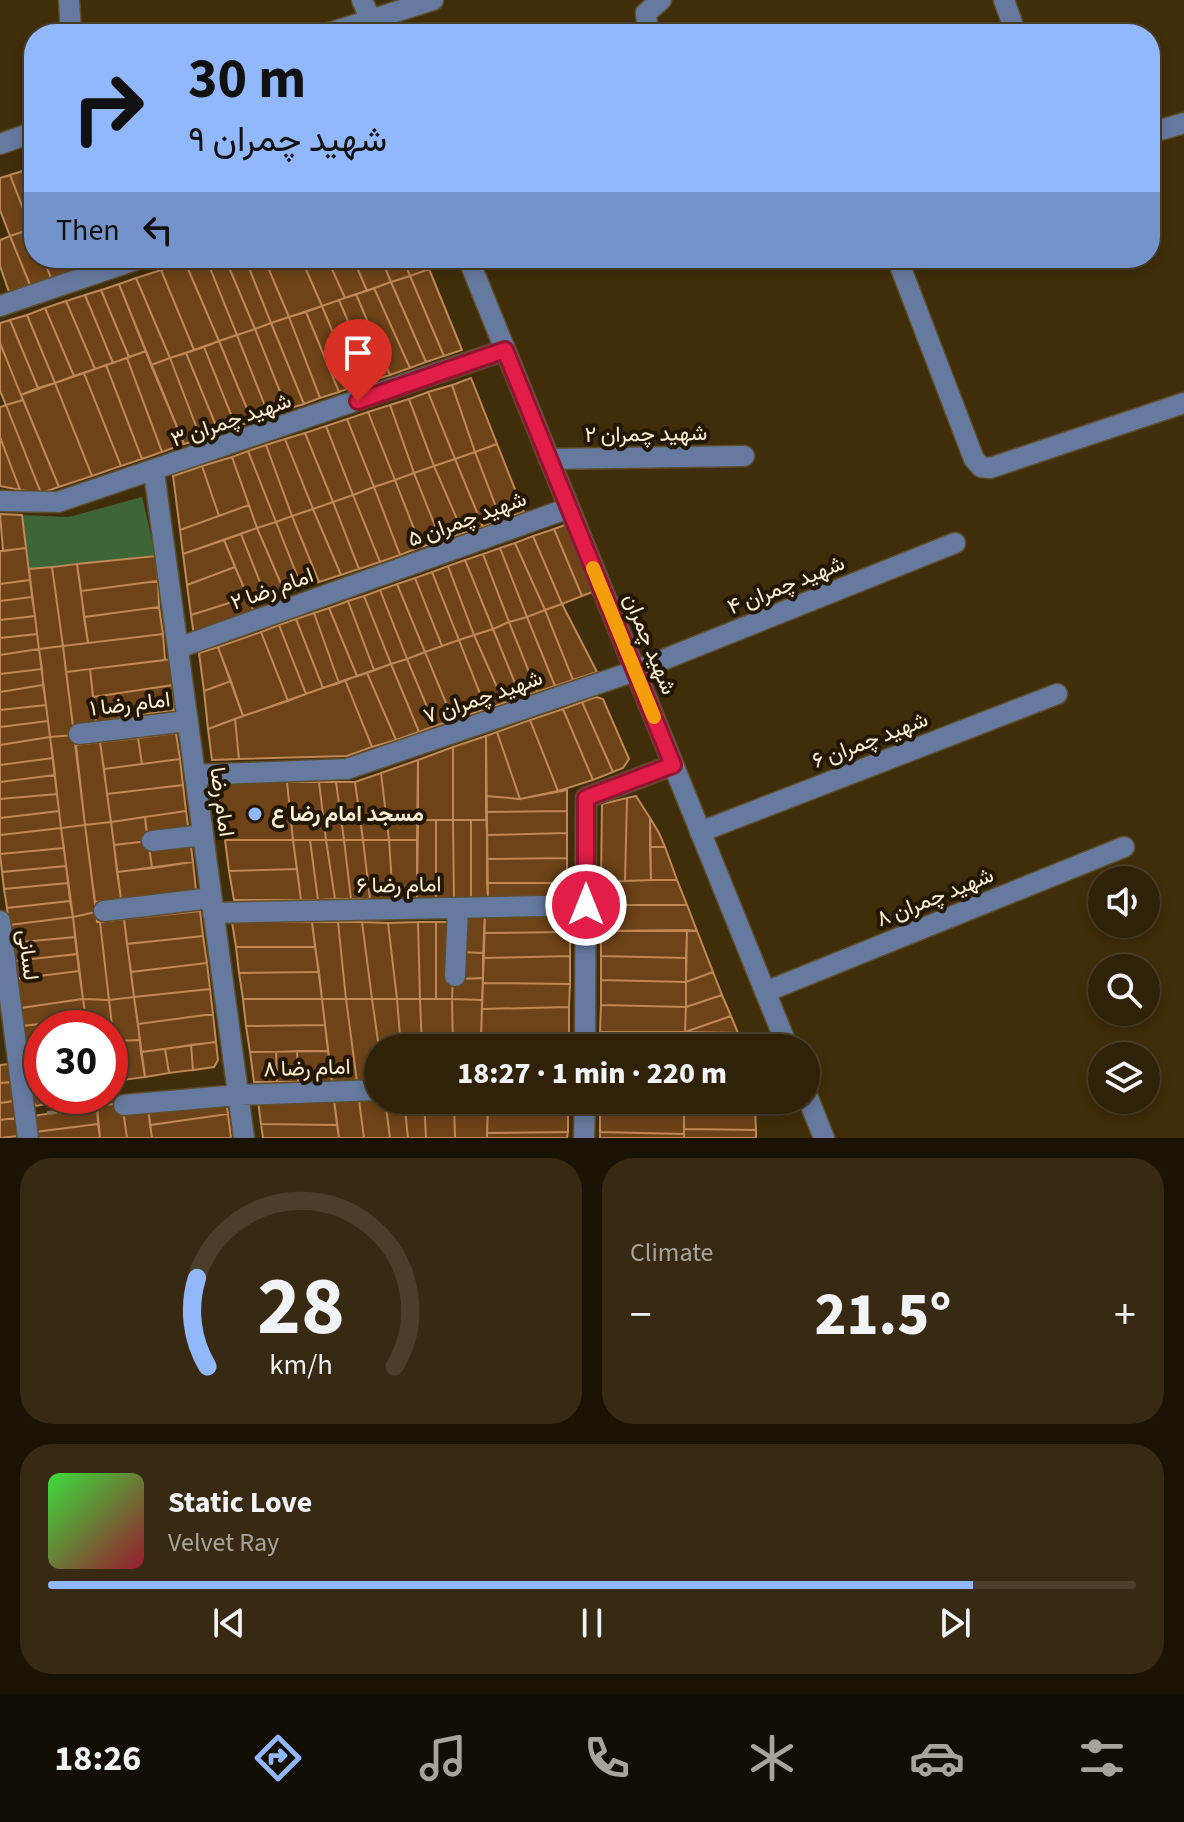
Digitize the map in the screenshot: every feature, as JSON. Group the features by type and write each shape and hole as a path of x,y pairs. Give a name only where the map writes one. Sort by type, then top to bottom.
{"street":[{"path":"69,0 70,24"},
{"path":"362,0 373,24"},
{"path":"381,24 433,0"},
{"path":"647,24 646,13 661,0"},
{"path":"1004,0 1012,24"},
{"path":"1160,130 1184,123"},
{"path":"0,144 24,136"},
{"path":"0,306 112,268"},
{"name":"شهید چمران","path":"472,268 782,1034"},
{"path":"901,268 974,459 981,467 990,468 1184,403"},
{"name":"شهید چمران ۳","path":"0,501 58,502 154,472 505,350"},
{"name":"شهید چمران ۲","path":"549,459 744,456"},
{"name":"امام رضا","path":"154,472 244,1138"},
{"name":"شهید چمران ۵","path":"382,575 569,508"},
{"name":"شهید چمران ۴","path":"635,671 955,543"},
{"name":"امام رضا ۲","path":"178,648 382,575"},
{"name":"شهید چمران ۷","path":"195,775 347,769 635,671"},
{"name":"شهید چمران ۶","path":"700,832 1057,694"},
{"name":"امام رضا ۱","path":"79,734 187,721"},
{"path":"585,1034 586,798 673,765"},
{"path":"152,841 203,835"},
{"name":"شهید چمران ۸","path":"765,992 1124,847"},
{"name":"امام رضا ۶","path":"104,911 212,905 458,908 586,905"},
{"path":"455,976 458,908"},
{"name":"لسانی","path":"0,921 5,995 28,1138"},
{"name":"امام رضا ۸","path":"128,1105 238,1095 364,1090"},
{"path":"584,1138 585,1114"},
{"path":"814,1114 824,1138"}],"path":[{"path":"25,1116 43,1114"}],"green space":[{"path":"142,497 156,556 29,569 22,515 69,517"}],"building":[{"path":"24,171 24,211 10,175"},
{"path":"10,175 24,211 24,231 10,236 0,210 0,178"},
{"path":"24,231 24,268 47,268 51,278 30,285 10,236"},
{"path":"10,236 30,285 9,292 0,266 0,240"},
{"path":"47,268 70,268 71,271 51,278"},
{"path":"188,268 210,268 237,335 219,341"},
{"path":"188,268 219,341 194,350 161,270"},
{"path":"210,268 229,268 255,329 237,335"},
{"path":"229,268 249,268 271,323 255,329"},
{"path":"249,268 268,268 289,317 271,323"},
{"path":"268,268 305,268 322,306 289,317"},
{"path":"305,268 332,268 345,298 322,306"},
{"path":"332,268 357,268 367,291 345,298"},
{"path":"357,268 385,268 391,282 367,291"},
{"path":"385,268 407,268 410,276 391,282"},
{"path":"407,268 429,268 429,269 410,276"},
{"path":"429,269 462,350 444,356 410,276"},
{"path":"161,270 194,350 170,358 136,278"},
{"path":"410,276 444,356 426,362 391,282"},
{"path":"136,278 170,358 151,365 119,284"},
{"path":"391,282 426,362 410,368 374,288"},
{"path":"119,284 146,351 129,357 101,290"},
{"path":"374,288 410,368 390,375 356,294"},
{"path":"101,290 129,357 113,363 85,295"},
{"path":"356,294 390,375 373,380 339,300"},
{"path":"85,295 113,363 95,369 66,301"},
{"path":"339,300 373,380 355,386 322,306"},
{"path":"66,301 95,369 74,376 45,308"},
{"path":"322,306 355,386 339,392 306,312"},
{"path":"45,308 74,376 55,383 27,315"},
{"path":"306,312 339,392 320,398 289,317"},
{"path":"27,315 55,383 38,388 10,320"},
{"path":"289,317 320,398 304,404 271,323"},
{"path":"10,320 38,388 21,395 0,343 0,323"},
{"path":"271,323 304,404 287,409 255,329"},
{"path":"255,329 287,409 269,416 237,335"},
{"path":"237,335 269,416 252,421 219,341"},
{"path":"219,341 252,421 236,427 204,347"},
{"path":"0,343 23,400 6,405 0,391"},
{"path":"204,347 236,427 219,433 186,353"},
{"path":"146,351 184,444 162,452 127,358"},
{"path":"186,353 219,433 201,439 170,358"},
{"path":"127,358 162,452 142,459 106,365"},
{"path":"170,358 201,439 184,444 151,365"},
{"path":"106,365 142,459 121,466 84,373"},
{"path":"84,373 121,466 92,476 55,383"},
{"path":"471,378 497,444 475,452 452,385"},
{"path":"55,383 92,476 59,487 21,395"},
{"path":"452,385 475,452 455,459 428,392"},
{"path":"428,392 455,459 434,466 409,399"},
{"path":"409,399 434,466 414,473 390,405"},
{"path":"23,400 59,487 41,493 6,405"},
{"path":"6,405 41,493 20,490 0,437 0,407"},
{"path":"390,405 414,473 395,480 368,412"},
{"path":"368,412 395,480 374,487 347,419"},
{"path":"347,419 374,487 353,495 326,426"},
{"path":"326,426 353,495 333,502 305,433"},
{"path":"305,433 333,502 313,509 285,439"},
{"path":"0,437 20,490 0,486"},
{"path":"285,439 313,509 292,516 266,445"},
{"path":"497,444 524,512 501,520 475,452"},
{"path":"266,445 292,516 276,522 248,451"},
{"path":"248,451 276,522 257,528 232,457"},
{"path":"475,452 501,520 483,527 455,459"},
{"path":"232,457 249,505 219,516 202,466"},
{"path":"455,459 483,527 463,533 434,466"},
{"path":"202,466 219,516 180,530 173,476"},
{"path":"434,466 463,533 441,541 414,473"},
{"path":"414,473 441,541 421,547 395,480"},
{"path":"395,480 421,547 400,555 374,487"},
{"path":"374,487 400,555 380,562 353,495"},
{"path":"353,495 380,562 359,569 333,502"},
{"path":"333,502 359,569 341,575 313,509"},
{"path":"249,505 257,528 183,554 180,530"},
{"path":"313,509 341,575 319,582 292,516"},
{"path":"0,514 22,515 26,548 3,551"},
{"path":"292,516 319,582 302,588 276,522"},
{"path":"276,522 302,588 285,593 257,528"},
{"path":"573,522 598,590 582,596 554,529"},
{"path":"257,528 285,593 267,600 241,534"},
{"path":"554,529 582,596 562,604 533,536"},
{"path":"241,534 267,600 251,605 224,540"},
{"path":"533,536 562,604 545,610 515,543"},
{"path":"224,540 235,567 187,585 183,554"},
{"path":"515,543 545,610 527,617 500,548"},
{"path":"26,548 30,580 0,584 0,551"},
{"path":"500,548 527,617 509,622 483,554"},
{"path":"483,554 509,622 493,629 465,560"},
{"path":"156,556 158,581 81,591 77,564"},
{"path":"465,560 493,629 474,635 448,566"},
{"path":"77,564 88,643 63,646 52,567"},
{"path":"448,566 474,635 459,640 432,572"},
{"path":"52,567 63,646 39,649 29,569"},
{"path":"235,567 248,597 191,615 187,585"},
{"path":"432,572 459,640 442,646 415,578"},
{"path":"415,578 442,646 425,652 397,584"},
{"path":"30,580 32,597 0,601 0,584"},
{"path":"158,581 159,607 84,617 81,591"},
{"path":"397,584 425,652 407,659 380,590"},
{"path":"380,590 407,659 391,664 364,596"},
{"path":"364,596 391,664 374,670 348,601"},
{"path":"32,597 35,616 0,620 0,601"},
{"path":"248,597 255,615 194,636 191,615"},
{"path":"348,601 374,670 357,676 329,608"},
{"path":"562,604 597,672 573,680 545,610"},
{"path":"159,607 163,634 88,643 84,617"},
{"path":"329,608 357,676 339,683 314,613"},
{"path":"545,610 573,680 555,686 527,617"},
{"path":"314,613 339,683 323,688 296,619"},
{"path":"35,616 37,634 0,638 0,620"},
{"path":"527,617 555,686 537,692 509,622"},
{"path":"296,619 323,688 306,694 279,625"},
{"path":"509,622 537,692 521,698 493,629"},
{"path":"279,625 306,694 288,701 261,632"},
{"path":"493,629 521,698 504,703 474,635"},
{"path":"261,632 288,701 243,716 218,647"},
{"path":"37,634 39,649 0,655 0,638"},
{"path":"163,634 165,660 66,672 63,646"},
{"path":"474,635 504,703 486,709 459,640"},
{"path":"459,640 486,709 453,720 425,652"},
{"path":"63,646 74,735 50,737 39,649"},
{"path":"218,647 231,681 204,691 199,653"},
{"path":"39,649 42,669 0,674 0,655"},
{"path":"425,652 453,720 435,726 407,659"},
{"path":"171,659 173,685 93,697 90,669"},
{"path":"407,659 435,726 419,732 391,664"},
{"path":"391,664 419,732 396,740 367,673"},
{"path":"42,669 43,685 0,692 0,674"},
{"path":"90,669 96,722 73,726 66,672"},
{"path":"367,673 396,740 372,747 345,680"},
{"path":"345,680 372,747 347,756 239,759 235,719"},
{"path":"231,681 243,716 208,729 204,691"},
{"path":"43,685 46,705 0,710 0,692"},
{"path":"173,685 174,710 96,722 93,697"},
{"path":"596,697 603,699 629,759 623,768 613,772 582,702"},
{"path":"582,702 613,772 593,780 563,709"},
{"path":"46,705 48,721 0,727 0,710"},
{"path":"563,709 593,780 558,791 530,720"},
{"path":"235,719 239,759 212,760 208,729"},
{"path":"530,720 558,791 520,799 497,732"},
{"path":"48,721 50,737 0,745 0,727"},
{"path":"497,732 520,799 486,796 486,736"},
{"path":"176,733 180,759 142,764 138,738"},
{"path":"74,735 85,825 61,828 50,737"},
{"path":"486,736 487,820 453,820 453,747"},
{"path":"50,737 53,758 0,765 0,745"},
{"path":"138,738 142,764 104,769 100,742"},
{"path":"100,742 111,822 85,825 76,745"},
{"path":"453,747 453,820 418,820 418,760"},
{"path":"53,758 55,775 0,782 0,765"},
{"path":"180,759 183,785 107,794 104,769"},
{"path":"418,760 417,840 389,840 381,773"},
{"path":"381,773 389,840 363,840 355,782"},
{"path":"55,775 57,794 0,799 0,782"},
{"name":"مسجد امام رضا ع","path":"222,782 287,782 293,840 225,840 217,787"},
{"path":"287,782 319,782 326,840 293,840"},
{"path":"319,782 336,782 344,840 326,840"},
{"path":"336,782 355,782 363,840 344,840"},
{"path":"183,785 186,811 111,822 107,794"},
{"path":"567,790 567,811 486,812 486,796 520,799"},
{"path":"57,794 59,811 0,818 0,799"},
{"path":"636,796 650,818 651,880 625,881 627,798"},
{"path":"627,798 625,881 601,882 602,804"},
{"path":"59,811 61,828 0,835 0,818"},
{"path":"186,811 189,833 147,838 145,817"},
{"path":"567,811 567,833 487,835 486,812"},
{"path":"145,817 148,841 114,845 111,822"},
{"path":"650,818 659,833 665,847 650,847"},
{"path":"418,820 436,820 436,899 417,899"},
{"path":"436,820 453,820 454,899 436,899"},
{"path":"453,820 471,820 471,898 454,899"},
{"path":"471,820 487,820 488,898 471,898"},
{"path":"111,822 121,899 95,902 85,825"},
{"path":"85,825 96,912 73,917 61,828"},
{"path":"61,828 64,848 0,854 0,835"},
{"path":"567,833 567,858 487,859 487,835"},
{"path":"190,839 193,862 152,868 149,846"},
{"path":"225,840 293,840 297,869 229,871"},
{"path":"293,840 310,840 318,900 301,900"},
{"path":"310,840 326,840 335,899 318,900"},
{"path":"326,840 344,840 351,899 335,899"},
{"path":"344,840 363,840 370,899 351,899"},
{"path":"363,840 389,840 393,899 370,899"},
{"path":"389,840 417,840 417,899 393,899"},
{"path":"148,841 152,868 117,872 114,845"},
{"path":"650,847 665,847 677,880 651,880"},
{"path":"64,848 66,866 2,872 0,854"},
{"path":"567,858 567,883 487,883 487,859"},
{"path":"193,862 196,890 121,899 117,872"},
{"path":"66,866 68,883 4,889 2,872"},
{"path":"297,869 301,900 234,900 229,871"},
{"path":"677,880 687,905 601,905 601,882"},
{"path":"68,883 70,901 7,908 4,889"},
{"path":"487,883 567,883 567,901 488,898"},
{"path":"70,901 73,917 9,925 7,908"},
{"path":"601,905 687,905 697,931 601,931"},
{"path":"570,910 570,932 484,933 485,913"},
{"path":"200,911 203,936 127,944 124,919"},
{"path":"96,912 97,922 100,922 109,1000 83,999 73,917"},
{"path":"485,913 484,953 459,952 460,914"},
{"path":"73,917 75,937 11,943 9,925"},
{"path":"124,919 134,997 109,1000 100,922"},
{"path":"232,922 312,922 315,947 236,947"},
{"path":"312,922 338,922 346,999 322,999"},
{"path":"338,922 362,922 372,999 346,999"},
{"path":"362,922 388,923 397,999 372,999"},
{"path":"418,922 436,922 436,999 420,999"},
{"path":"418,922 420,999 397,999 388,923"},
{"path":"436,922 455,922 452,999 436,999"},
{"path":"687,930 686,958 601,956 601,931"},
{"path":"687,930 697,931 713,972 686,982"},
{"path":"570,932 570,956 483,958 484,933"},
{"path":"203,936 207,963 131,972 127,944"},
{"path":"75,937 77,954 14,961 11,943"},
{"path":"236,947 315,947 319,972 239,973"},
{"path":"459,952 484,953 483,978 458,979"},
{"path":"77,954 79,971 16,979 14,961"},
{"path":"570,956 570,984 483,983 483,958"},
{"path":"601,956 686,958 686,982 601,980"},
{"path":"207,963 210,989 134,997 131,972"},
{"path":"79,971 83,999 20,1008 16,979"},
{"path":"319,972 322,999 243,999 239,973"},
{"path":"713,972 722,995 686,1007 686,982"},
{"path":"483,978 482,1000 452,999 453,979"},
{"path":"601,980 686,982 686,1007 601,1005"},
{"path":"483,983 570,984 569,1007 482,1009"},
{"path":"210,989 213,1014 138,1024 134,997"},
{"path":"722,995 731,1016 685,1032 686,1007"},
{"path":"134,997 140,1040 128,1040 128,1010 110,1010 109,1000"},
{"path":"83,999 85,1010 24,1010 22,1026 20,1008"},
{"path":"83,999 109,1000 110,1010 85,1010"},
{"path":"243,999 322,999 325,1025 246,1026"},
{"path":"322,999 346,999 357,1082 332,1082"},
{"path":"346,999 372,999 377,1034 364,1034 364,1082 357,1082"},
{"path":"372,999 397,999 400,1034 377,1034"},
{"path":"397,999 420,999 421,1034 400,1034"},
{"path":"420,999 452,999 453,1034 421,1034"},
{"path":"452,999 482,1000 481,1034 453,1034"},
{"path":"601,1005 686,1007 685,1032 600,1032"},
{"path":"569,1007 569,1033 481,1034 482,1009"},
{"path":"213,1014 216,1042 141,1052 138,1024"},
{"path":"731,1016 738,1033 685,1032"},
{"path":"325,1025 328,1051 250,1052 246,1026"},
{"path":"600,1032 685,1032 685,1034"},
{"path":"685,1032 738,1034 685,1034"},
{"path":"569,1033 569,1034 481,1034"},
{"path":"128,1040 140,1040 145,1077 128,1079"},
{"path":"216,1042 218,1060 214,1067 193,1070 191,1045"},
{"path":"191,1045 193,1070 169,1073 165,1049"},
{"path":"165,1049 169,1073 145,1077 141,1052"},
{"path":"297,1051 298,1082 277,1082 276,1052"},
{"path":"297,1051 328,1051 332,1082 298,1082"},
{"path":"250,1052 276,1052 277,1082 254,1082"},
{"path":"9,1064 12,1082 0,1083 0,1065"},
{"path":"12,1082 14,1101 0,1103 0,1083"},
{"path":"225,1094 228,1114 150,1125 147,1099"},
{"path":"147,1099 152,1138 127,1138 124,1114 128,1114 128,1102"},
{"path":"334,1100 337,1125 261,1124 258,1101"},
{"path":"334,1100 359,1100 364,1138 339,1138"},
{"path":"359,1100 364,1100 364,1114 387,1114 390,1138 364,1138"},
{"path":"14,1101 16,1118 0,1120 0,1103"},
{"path":"97,1114 98,1124 35,1132 33,1116"},
{"path":"98,1114 124,1114 127,1138 100,1138"},
{"path":"228,1114 231,1138 152,1138 150,1125"},
{"path":"387,1114 405,1114 408,1138 390,1138"},
{"path":"405,1114 425,1114 426,1138 408,1138"},
{"path":"425,1114 454,1114 455,1138 426,1138"},
{"path":"454,1114 488,1114 487,1138 455,1138"},
{"path":"488,1114 568,1114 568,1132 487,1133"},
{"path":"600,1114 684,1114 684,1134 600,1132"},
{"path":"684,1114 755,1114 756,1130 684,1129"},
{"path":"16,1118 18,1136 0,1138 0,1120"},
{"path":"98,1124 100,1138 35,1138 35,1132"},
{"path":"261,1124 337,1125 339,1138 263,1138"},
{"path":"684,1129 756,1130 756,1138 684,1138"},
{"path":"568,1132 567,1138 487,1138 487,1133"},
{"path":"600,1132 684,1134 684,1138 600,1138"}],"slow traffic":[{"path":"593,568 654,717"}],"place":[{"name":"مسجد امام رضا ع","path":"255,814"}],"route":[{"path":"358,401 505,350 673,765 586,798 586,905"}]}
